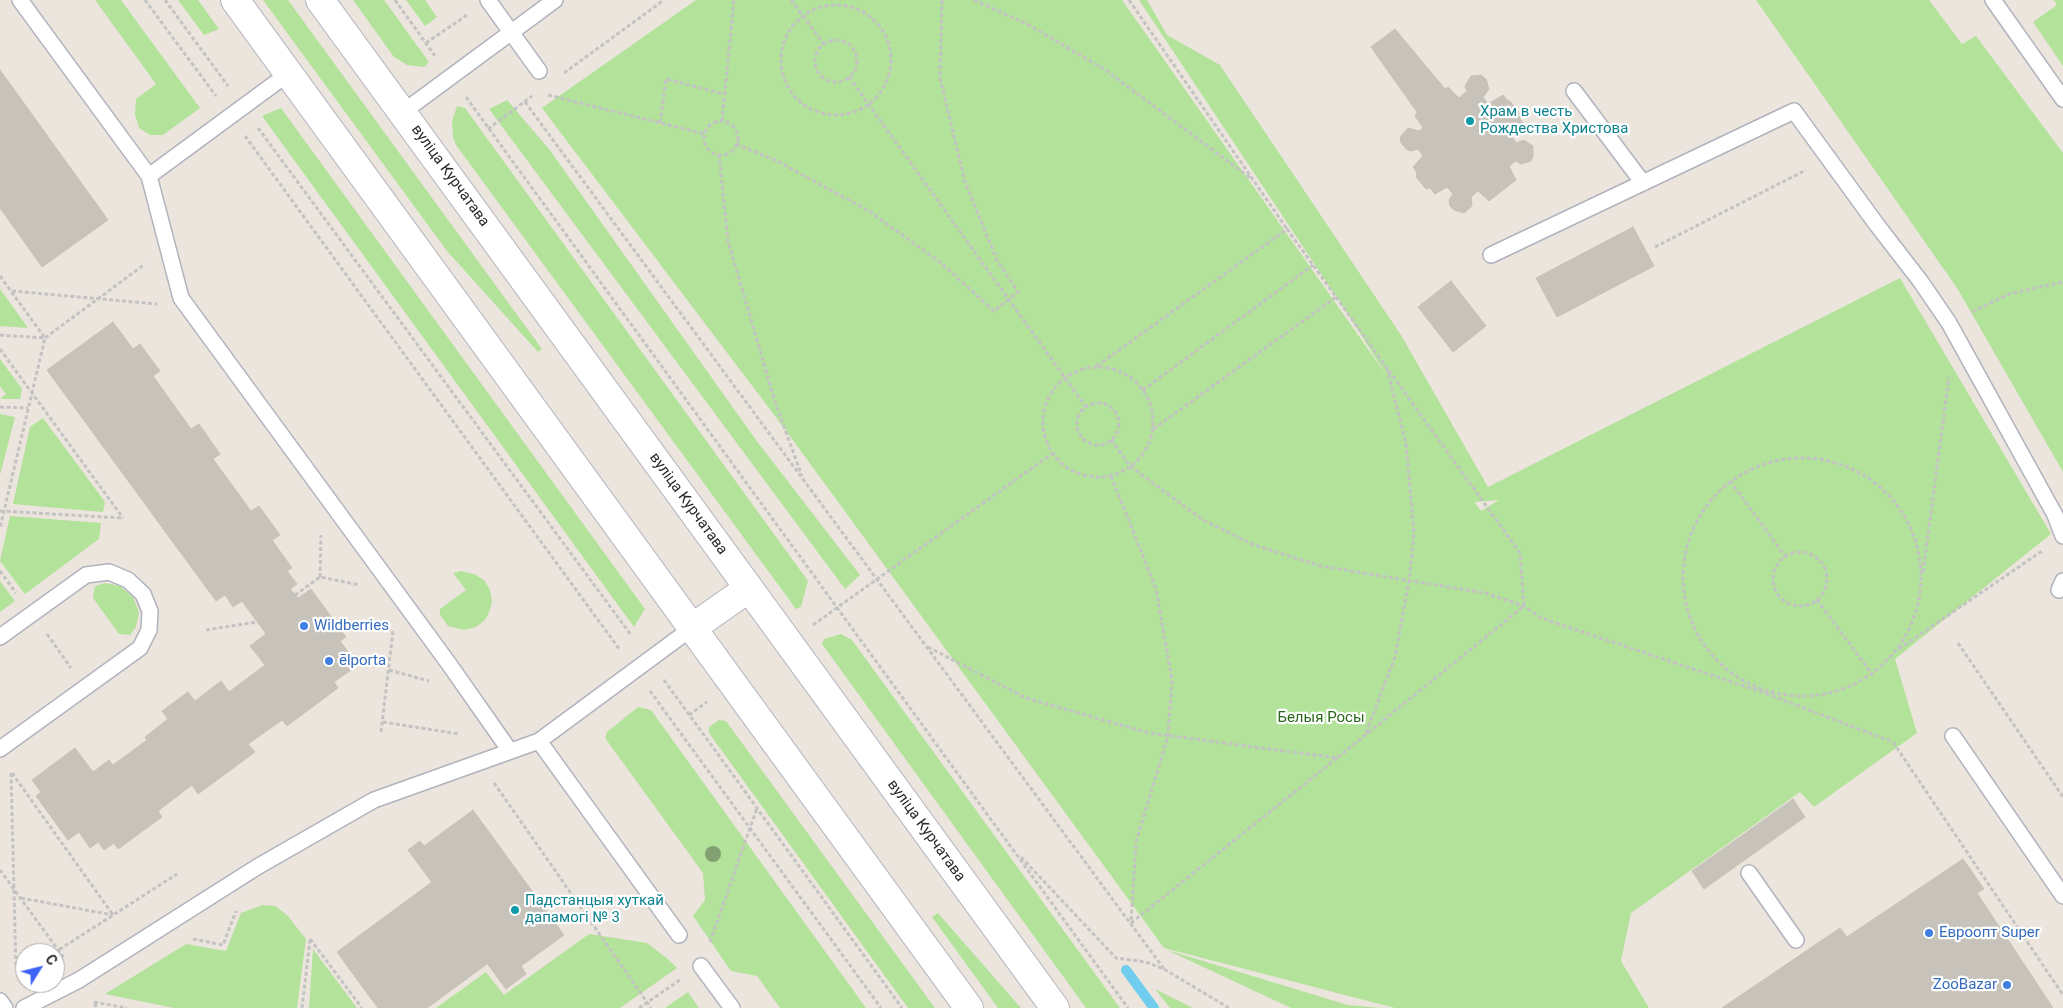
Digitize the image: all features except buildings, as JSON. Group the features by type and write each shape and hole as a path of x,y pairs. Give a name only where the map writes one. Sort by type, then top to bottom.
{"main road":[{"path":"235,0 970,1008"},
{"name":"вуліца Курчатава","path":"320,0 1055,1008"},
{"path":"692,628 749,588"}],"lane":[{"path":"20,0 150,176 180,298 443,656 510,751"},
{"path":"488,0 539,71"},
{"path":"402,112 555,0"},
{"path":"1993,0 2063,99"},
{"path":"150,176 289,73"},
{"path":"1574,91 1643,183"},
{"path":"1491,255 1794,110 1877,225 1921,282 1952,328 2055,515 2063,536"},
{"path":"0,637 86,575 109,572 128,580 143,594 150,611 150,630 140,648 0,749"},
{"path":"24,1008 79,980 257,867 374,800 539,741 692,628"},
{"path":"1953,736 2063,896"},
{"path":"539,741 679,935"},
{"path":"1750,873 1796,940"},
{"path":"702,966 732,1008"},
{"path":"0,1000 6,1008"}],"path":[{"path":"145,0 882,1008"},
{"path":"165,0 631,635"},
{"path":"394,0 1128,1008"},
{"path":"426,43 488,0"},
{"path":"558,78 664,0"},
{"path":"722,121 734,0"},
{"path":"791,0 824,44"},
{"path":"736,144 777,160 869,211 941,263 994,311 1018,292 996,260 964,182 940,78 942,0"},
{"path":"974,0 1027,24 1104,69 1253,180"},
{"path":"1129,0 1253,180 1520,553 1524,606"},
{"path":"835,4 853,7 869,15 881,27 889,43 892,60 889,78 880,94 869,104 849,114 830,115 812,110 797,99 786,84 781,66 781,56 782,47 789,29 802,16 818,7 835,4"},
{"path":"837,40 850,46 857,58 856,66 849,77 836,82 824,79 819,74 815,61 816,54 824,44 837,40"},
{"path":"849,77 1086,406"},
{"path":"660,123 666,79 724,94"},
{"path":"488,128 538,92"},
{"path":"547,95 705,134"},
{"path":"525,102 1164,969"},
{"path":"722,121 732,124 737,134 736,144 729,152 718,154 706,145 705,134 711,124 722,121"},
{"path":"718,154 728,241 776,405 804,480"},
{"path":"1655,247 1829,158"},
{"path":"1097,366 1115,369 1131,377 1143,390 1151,405 1154,423 1151,440 1142,456 1131,467 1111,476 1092,478 1074,472 1059,462 1048,446 1043,428 1044,409 1051,392 1064,378 1080,370 1097,366 1288,229"},
{"path":"0,335 45,338 146,263"},
{"path":"1143,390 1313,264"},
{"path":"0,276 45,338 2,511 0,528"},
{"path":"1898,649 1916,615 1952,328 2009,294 2063,282"},
{"path":"11,291 158,304"},
{"path":"1152,430 1336,297"},
{"path":"0,349 124,518 2,511"},
{"path":"1366,734 1395,657 1414,533 1406,443 1386,366"},
{"path":"1099,403 1112,408 1119,421 1118,428 1111,440 1098,445 1086,441 1081,436 1077,424 1078,417 1086,406 1099,403"},
{"path":"0,407 28,408"},
{"path":"1111,440 1131,467 1204,520 1254,545 1321,566 1485,593 1524,606 1541,618 1759,691 1893,742 2063,995"},
{"path":"837,608 1053,453"},
{"path":"1922,578 1917,539 1899,505 1871,478 1834,461 1794,457 1755,466 1721,488 1696,520 1684,559 1685,599 1699,637 1725,668 1759,691 1797,697 1836,692 1872,674 1898,649 2063,536"},
{"path":"1111,476 1156,589 1172,680 1168,736 1136,842 1131,924"},
{"path":"1730,481 1785,556"},
{"path":"320,577 322,527"},
{"path":"1802,551 1818,558 1824,565 1827,573 1827,582 1825,590 1817,600 1804,606 1795,605 1780,596 1773,580 1778,563 1785,556 1802,551"},
{"path":"0,571 20,597"},
{"path":"295,595 320,577 364,586"},
{"path":"1817,600 1872,674"},
{"path":"1131,924 1524,606"},
{"path":"206,630 257,622"},
{"path":"381,732 394,626"},
{"path":"44,630 76,675"},
{"path":"1958,643 2063,797"},
{"path":"925,645 1026,698 1149,733 1337,758"},
{"path":"389,670 434,683"},
{"path":"663,679 902,1008"},
{"path":"383,722 459,734"},
{"path":"15,943 12,773 113,915"},
{"path":"489,775 651,1008"},
{"path":"639,1008 702,966 757,808"},
{"path":"1011,847 1116,958 1146,962 1164,969 1230,1008"},
{"path":"0,870 53,943"},
{"path":"65,946 177,874"},
{"path":"20,898 113,915"},
{"path":"190,938 223,945 236,911"},
{"path":"302,1008 310,939 362,1008"},
{"path":"65,959 68,963"},
{"path":"90,995 95,1002 96,1008"},
{"path":"95,1002 127,1008"}],"green space":[{"path":"95,0 121,0 200,108 163,135 150,135 139,128 135,114 136,99 156,84"},
{"path":"178,0 198,0 219,29 204,35"},
{"path":"263,0 288,0 542,349 538,352 447,251"},
{"path":"353,0 384,0 429,62 424,67 407,65 394,57"},
{"path":"406,0 425,0 437,17 425,26"},
{"name":"Белыя Росы","path":"696,0 1122,0 1387,376 1139,0 1147,0 1167,35 1220,65 1401,335 1488,487 1900,278 2051,534 1895,659 1917,733 1814,807 1800,792 1631,913 1621,961 1649,1008 1395,1008 1164,948 784,428 542,108","holes":["1499,500 1481,511 1475,502"]},
{"path":"1756,0 1929,0 1962,44 1976,36 2063,153 2063,472 1957,288"},
{"path":"2054,0 2063,0 2063,66 2033,22 2057,5"},
{"path":"507,100 549,149 756,440 860,575 845,589 489,109"},
{"path":"457,106 465,108 808,581 801,607 796,609 456,145 453,137 452,121"},
{"path":"281,108 645,609 634,627 262,116"},
{"path":"0,289 28,328 0,326"},
{"path":"0,359 22,389 20,399 0,399 6,394 0,386"},
{"path":"0,414 15,417 0,475"},
{"path":"43,418 105,502 103,512 13,504 30,427"},
{"path":"10,516 101,523 99,539 25,594 0,561"},
{"path":"461,571 474,574 484,580 490,590 492,602 485,620 476,627 464,630 448,626 440,615 440,609 466,590 453,573"},
{"path":"0,581 15,601 0,612"},
{"path":"105,583 120,586 133,597 139,612 136,627 130,635 119,634 93,598 95,586"},
{"path":"841,634 852,640 1120,1008 1086,1008 822,644 824,639"},
{"path":"638,707 651,710 866,1008 780,1008 757,976 731,971 693,916 705,900 703,873 605,738 607,732"},
{"path":"719,720 726,721 935,1008 908,1008 709,733 709,727"},
{"path":"262,905 275,906 287,915 306,939 297,1008 174,1008 105,994 186,944 226,951 241,913"},
{"path":"938,913 1021,1008 998,1008 932,917"},
{"path":"589,934 647,943 677,968 620,1008 436,1008 486,972 504,995"},
{"path":"313,949 357,1008 309,1008"},
{"path":"1167,950 1348,1005 1381,1008 1291,1008"},
{"path":"1155,989 1193,1008 1170,1008"},
{"path":"688,992 699,1008 665,1008"}],"waterway":[{"path":"1126,970 1154,1008"}],"place":[{"name":"Храм в честь Рождества Христова","path":"1470,121"},
{"name":"Wildberries","path":"304,626"},
{"name":"ēlporta","path":"329,661"},
{"name":"Падстанцыя хуткай дапамогі № 3","path":"515,910"},
{"name":"Евроопт Super","path":"1929,933"},
{"name":"ZooBazar","path":"2007,985"}]}
